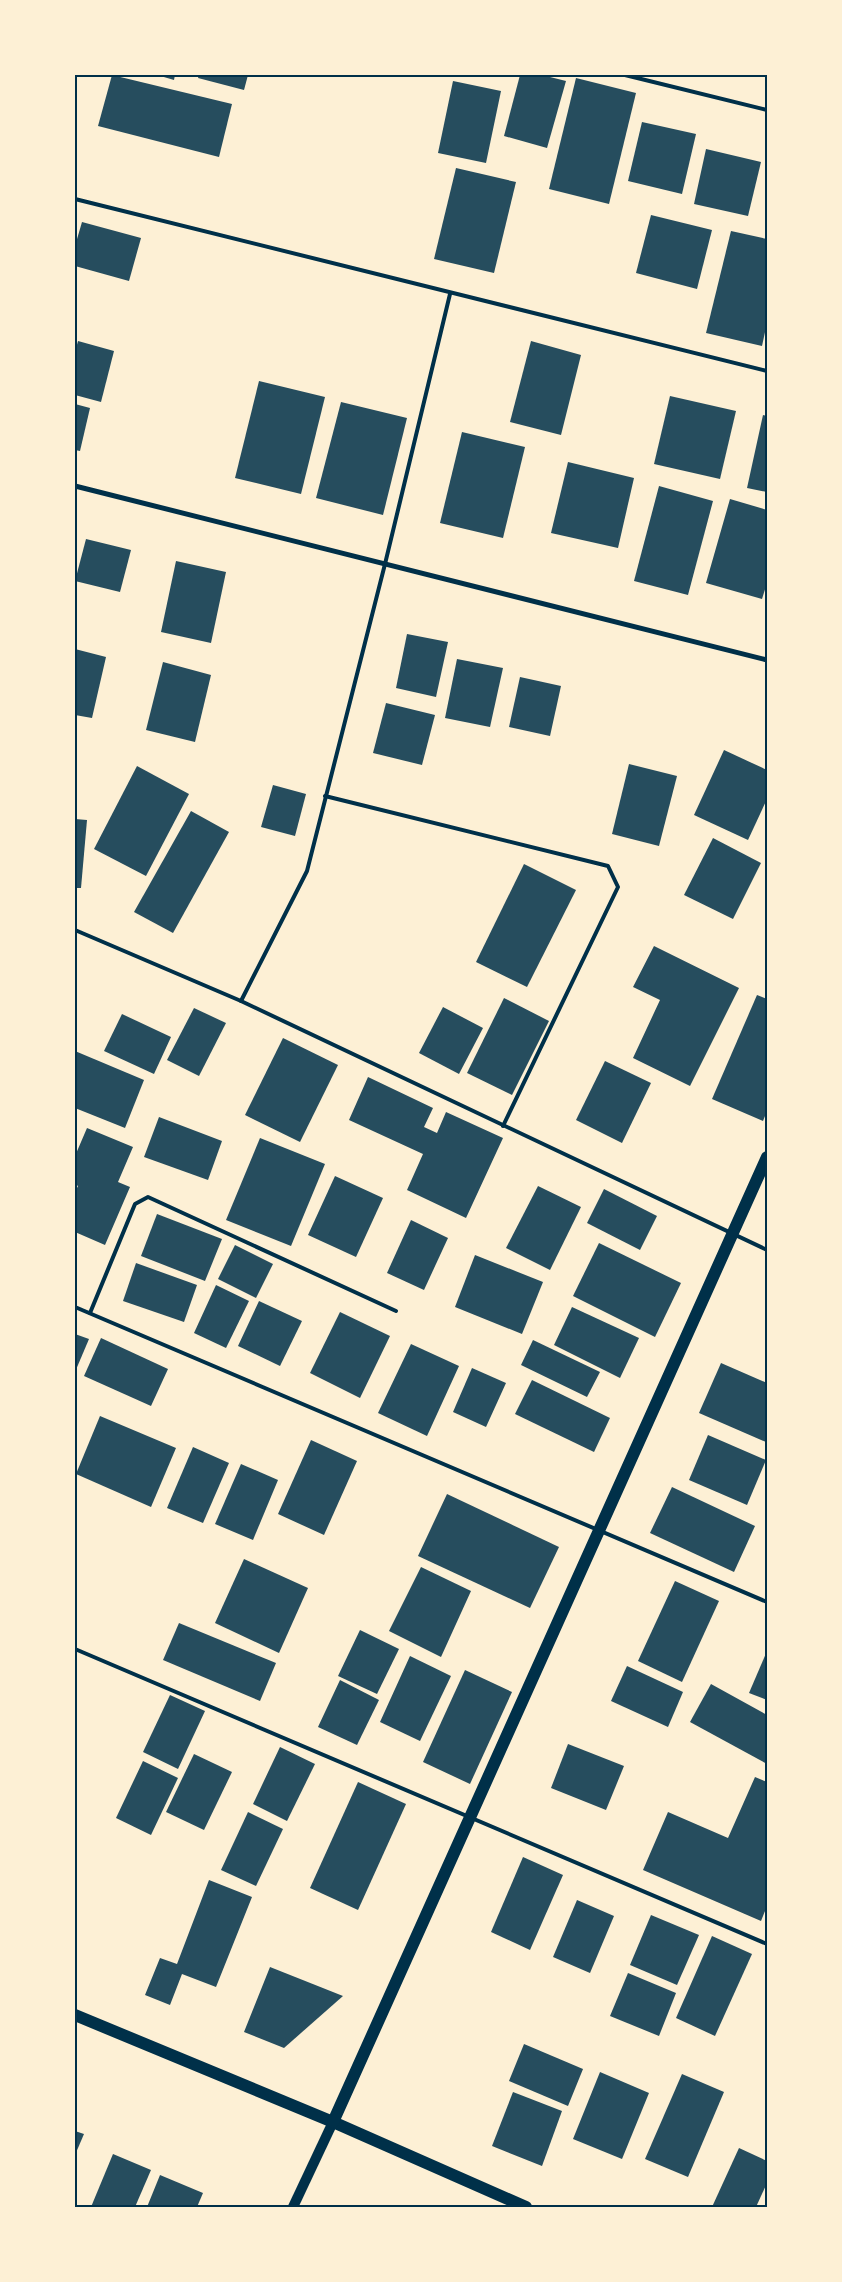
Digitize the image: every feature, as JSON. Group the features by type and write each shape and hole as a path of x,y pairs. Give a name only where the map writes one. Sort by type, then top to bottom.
{"main road":[{"path":"293,2207 767,1157"},
{"path":"75,2016 333,2122 526,2207"}],"street":[{"path":"75,486 767,660"}],"lane":[{"path":"625,75 767,110"},
{"path":"75,200 767,371"},
{"path":"241,1002 307,871 385,564 450,294"},
{"path":"325,796 608,866 618,887 503,1126"},
{"path":"75,930 241,1002 767,1250"},
{"path":"90,1313 135,1204 148,1197 396,1311"},
{"path":"75,1306 767,1602"},
{"path":"75,1649 767,1944"}],"building":[{"path":"112,75 232,104 219,157 98,126"},
{"path":"157,75 175,75 174,80"},
{"path":"199,75 248,75 244,90 198,78"},
{"path":"520,75 542,75 566,81 547,148 504,136"},
{"path":"576,78 636,93 609,204 549,189"},
{"path":"453,81 501,91 486,163 438,153"},
{"path":"642,122 696,134 682,194 628,181"},
{"path":"706,149 761,162 748,216 694,204"},
{"path":"456,168 516,182 494,273 434,259"},
{"path":"651,215 712,230 697,289 636,273"},
{"path":"82,222 141,238 129,281 75,266 75,246"},
{"path":"731,231 767,239 767,323 762,346 706,333"},
{"path":"78,341 114,351 101,402 75,395 75,352"},
{"path":"531,341 581,355 561,435 510,422"},
{"path":"259,381 325,397 301,494 235,478"},
{"path":"670,396 736,411 720,479 654,464"},
{"path":"341,402 407,418 383,515 316,498"},
{"path":"75,404 90,408 80,451 75,450"},
{"path":"763,415 767,416 767,492 747,488"},
{"path":"462,432 525,447 503,538 440,523"},
{"path":"568,462 634,478 618,548 551,533"},
{"path":"659,486 713,501 688,595 634,581"},
{"path":"730,499 767,510 767,583 762,599 706,583"},
{"path":"86,539 131,550 120,592 75,581"},
{"path":"176,561 226,572 211,643 161,632"},
{"path":"407,634 448,642 436,697 396,688"},
{"path":"75,649 106,657 92,718 75,715"},
{"path":"457,659 503,668 490,727 445,718"},
{"path":"163,662 211,675 195,742 146,730"},
{"path":"520,677 561,686 550,736 509,727"},
{"path":"386,703 435,715 422,765 373,753"},
{"path":"724,750 767,770 767,799 748,840 694,815"},
{"path":"629,764 677,776 659,846 612,834"},
{"path":"137,766 189,794 146,876 94,849"},
{"path":"273,785 306,794 295,836 261,827"},
{"path":"191,811 229,832 173,933 134,912"},
{"path":"75,819 87,820 81,888 75,888"},
{"path":"713,838 761,863 733,919 684,895"},
{"path":"524,864 576,890 527,987 476,962"},
{"path":"654,946 739,988 690,1086 633,1058 660,1000 633,987"},
{"path":"757,995 767,999 767,1111 763,1121 712,1099"},
{"path":"504,998 549,1021 512,1095 467,1073"},
{"path":"443,1007 483,1028 459,1074 419,1053"},
{"path":"194,1008 226,1023 199,1076 167,1060"},
{"path":"122,1014 171,1037 154,1074 104,1051"},
{"path":"283,1038 338,1065 300,1142 245,1115"},
{"path":"75,1051 144,1080 125,1128 75,1108"},
{"path":"605,1061 651,1083 622,1143 576,1120"},
{"path":"368,1077 433,1108 424,1127 437,1133 446,1112 503,1138 466,1218 407,1190 423,1154 349,1120"},
{"path":"159,1117 222,1141 208,1180 144,1157"},
{"path":"87,1128 133,1147 118,1182 130,1187 105,1245 75,1232 75,1192 78,1186 75,1184 75,1156"},
{"path":"260,1138 325,1164 291,1246 226,1220"},
{"path":"335,1176 383,1198 356,1257 308,1235"},
{"path":"538,1186 581,1207 550,1270 506,1248"},
{"path":"604,1189 657,1216 640,1250 587,1223"},
{"path":"157,1214 222,1239 205,1281 141,1256"},
{"path":"411,1220 448,1238 424,1290 387,1273"},
{"path":"599,1243 681,1283 655,1337 573,1296"},
{"path":"235,1245 273,1264 256,1298 218,1279"},
{"path":"475,1255 543,1282 522,1334 455,1307"},
{"path":"136,1263 197,1285 184,1322 123,1301"},
{"path":"216,1285 249,1301 226,1348 194,1333"},
{"path":"259,1301 302,1321 280,1366 238,1346"},
{"path":"572,1307 639,1338 620,1378 554,1345"},
{"path":"340,1312 390,1336 360,1398 310,1373"},
{"path":"75,1334 89,1339 75,1372"},
{"path":"101,1338 168,1369 151,1406 84,1376"},
{"path":"533,1340 600,1372 587,1397 521,1365"},
{"path":"411,1344 459,1366 427,1436 378,1413"},
{"path":"721,1363 767,1383 766,1442 699,1413"},
{"path":"472,1368 506,1383 486,1427 453,1412"},
{"path":"532,1380 610,1418 594,1452 515,1414"},
{"path":"100,1416 176,1448 151,1507 76,1474"},
{"path":"708,1435 766,1460 747,1505 689,1480"},
{"path":"311,1440 357,1461 324,1535 278,1514"},
{"path":"193,1447 229,1463 203,1523 167,1508"},
{"path":"241,1464 278,1480 253,1540 215,1524"},
{"path":"672,1487 755,1526 734,1572 650,1533"},
{"path":"447,1494 559,1547 530,1608 418,1556"},
{"path":"244,1559 308,1588 279,1653 215,1623"},
{"path":"421,1567 471,1591 441,1657 389,1631"},
{"path":"675,1581 719,1601 682,1682 638,1661"},
{"path":"179,1623 276,1663 260,1701 163,1660"},
{"path":"360,1630 399,1649 377,1694 338,1676"},
{"path":"767,1651 767,1700 749,1693"},
{"path":"410,1656 451,1676 420,1741 380,1722"},
{"path":"627,1666 683,1692 668,1727 611,1701"},
{"path":"465,1670 512,1692 470,1784 423,1762"},
{"path":"340,1680 379,1700 357,1745 318,1727"},
{"path":"711,1684 767,1715 767,1764 690,1722"},
{"path":"170,1695 205,1711 178,1769 143,1752"},
{"path":"568,1744 624,1766 606,1810 551,1788"},
{"path":"280,1747 315,1764 287,1821 253,1804"},
{"path":"194,1754 232,1772 204,1830 166,1812"},
{"path":"143,1761 178,1778 151,1835 116,1818"},
{"path":"755,1777 767,1782 767,1906 761,1921 643,1870 668,1812 728,1838"},
{"path":"358,1782 406,1804 358,1910 310,1888"},
{"path":"248,1812 283,1829 256,1886 221,1870"},
{"path":"523,1857 563,1875 530,1950 491,1932"},
{"path":"209,1880 252,1897 216,1987 182,1974 170,2005 145,1995 160,1958 177,1964"},
{"path":"577,1900 614,1916 590,1973 553,1957"},
{"path":"651,1915 699,1935 677,1985 630,1965"},
{"path":"712,1936 752,1954 715,2036 676,2018"},
{"path":"270,1967 343,1996 284,2048 244,2032"},
{"path":"628,1973 676,1993 659,2036 610,2016"},
{"path":"524,2044 583,2069 568,2106 509,2081"},
{"path":"600,2072 649,2093 622,2159 573,2139"},
{"path":"682,2074 724,2092 688,2177 645,2159"},
{"path":"513,2092 562,2111 542,2166 492,2146"},
{"path":"75,2131 84,2134 75,2155"},
{"path":"739,2148 767,2161 767,2183 756,2207 712,2207"},
{"path":"113,2154 151,2170 135,2207 91,2207"},
{"path":"160,2175 203,2193 197,2207 147,2207"}]}
